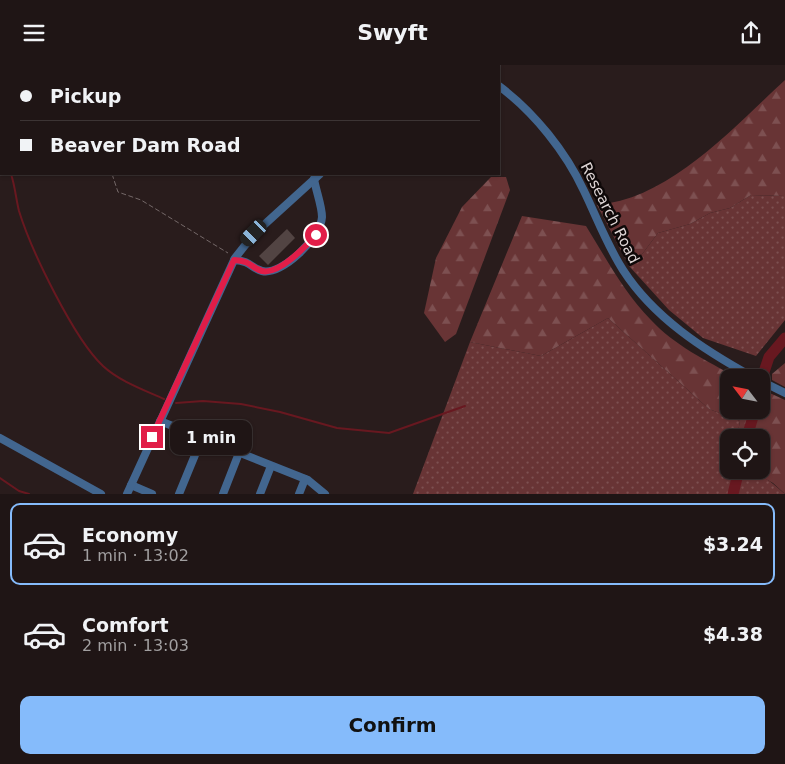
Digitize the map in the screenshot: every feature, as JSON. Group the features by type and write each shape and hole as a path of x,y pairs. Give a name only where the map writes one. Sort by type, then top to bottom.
{"street":[{"name":"Research Road","path":"500,87 525,110 559,149 576,176 613,253 640,292 685,335 740,369"},
{"path":"234,259 245,261 261,271 272,270 301,252 316,235 322,218 317,177"},
{"path":"127,494 234,259 254,233 317,177"},
{"path":"770,385 785,393"},
{"path":"160,421 305,479 320,488 325,494"},
{"path":"0,438 101,494"},
{"path":"179,494 202,438"},
{"path":"223,494 239,453"},
{"path":"260,494 271,466"},
{"path":"299,494 305,479"},
{"path":"131,485 152,494"}],"path":[{"path":"112,175 118,192 141,200 234,259"},
{"path":"113,180 116,175"}],"green space":[{"path":"785,80 785,196 751,195 730,208 710,213 690,224 658,233 643,253 629,266 597,205 624,200 650,190 675,175 722,139"},
{"path":"491,177 506,177 510,190 456,334 445,342 424,313 436,258 462,207"},
{"path":"751,195 785,196 785,320 756,356 703,338 669,310 629,266 643,253 658,233 690,224 710,213 730,208"},
{"path":"522,216 586,226 608,263 641,310 680,345 721,369 720,413 709,409 608,318 541,356 470,342"},
{"path":"608,318 709,409 720,413 720,419 740,421 738,429 720,429 720,479 767,479 785,494 413,494 470,342 541,356"},
{"path":"785,363 785,387 772,380 772,374"},
{"path":"770,393 785,400 785,494 766,479 770,479 770,429 738,429 740,421 735,419 770,419"}],"building":[{"path":"287,229 295,238 268,265 259,256"}],"waterway":[{"path":"11,175 19,211 33,248 79,336 109,371 132,385 164,399"},
{"path":"765,369 769,357 785,338"},
{"path":"780,346 785,344"},
{"path":"176,403 203,401 241,404 280,412 337,428 389,433 465,406"},
{"path":"749,429 752,419"},
{"path":"0,478 19,491 29,494"},
{"path":"733,494 737,479"}],"route":[{"path":"152,437 200,337 234,260 245,261 261,271 272,270 301,252 316,235"}]}
